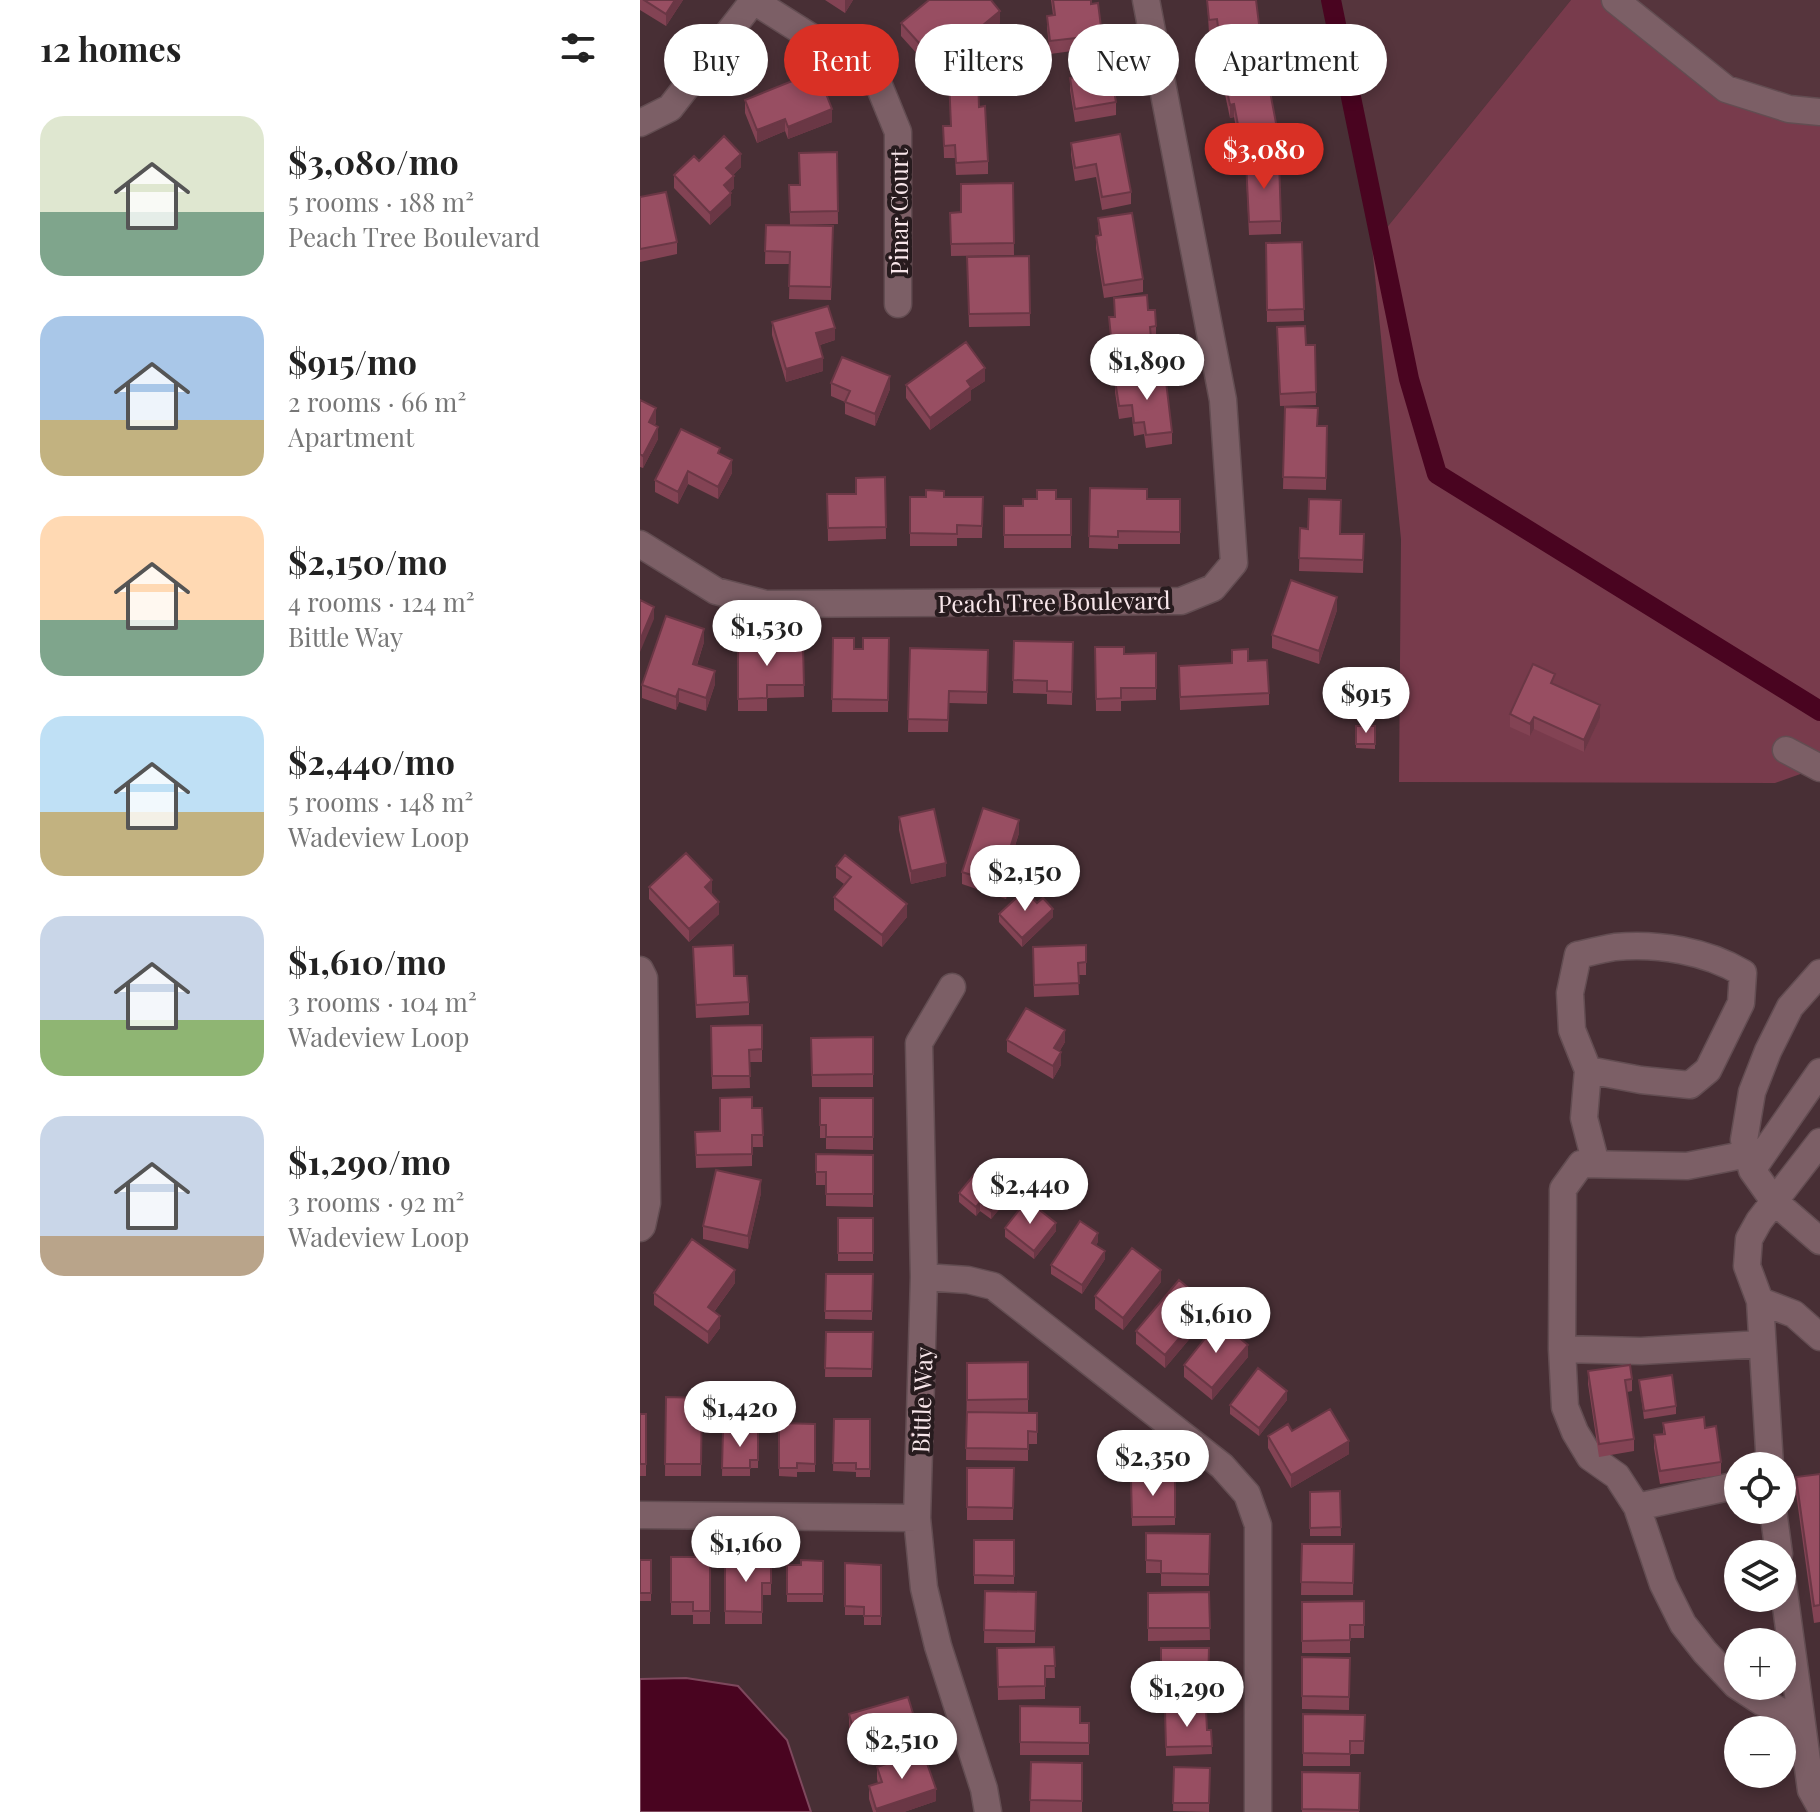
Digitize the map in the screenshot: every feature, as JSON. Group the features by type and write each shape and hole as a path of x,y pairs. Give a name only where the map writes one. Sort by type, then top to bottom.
{"street":[{"path":"640,123 670,108 754,0"},
{"name":"Pinar Court","path":"754,0 876,78 898,132 898,304"},
{"name":"Peach Tree Boulevard","path":"640,544 716,591 766,604 1181,601 1213,588 1234,563 1223,400 1146,0"},
{"path":"1615,0 1726,89 1789,109 1820,112"},
{"path":"1786,750 1820,768"},
{"path":"1588,1070 1690,1085 1708,1070 1741,1003 1743,973 1727,963 1679,948 1616,947 1578,955 1570,993 1572,1030 1588,1070 1584,1118 1596,1164"},
{"path":"640,970 644,978 647,1203 640,1228"},
{"path":"1820,973 1790,1007 1768,1051 1752,1092 1744,1140 1750,1162 1774,1201 1820,1241"},
{"name":"Bittle Way","path":"952,987 919,1043 924,1277 917,1518 924,1588 938,1646 984,1789 988,1812"},
{"path":"1801,1721 1736,1685 1683,1624 1663,1584 1637,1507 1617,1476 1590,1457 1575,1432 1565,1407 1562,1349 1563,1189 1581,1164 1687,1166 1750,1162 1820,1072"},
{"path":"1769,1452 1760,1301 1747,1266 1749,1239 1759,1221 1820,1142"},
{"path":"924,1277 968,1280 993,1286 1222,1466 1247,1494 1258,1525 1258,1812"},
{"path":"1760,1301 1794,1314 1820,1337"},
{"path":"1562,1349 1641,1351 1762,1344"},
{"path":"1637,1507 1724,1488"},
{"path":"640,1515 917,1518"},
{"path":"1787,1612 1811,1790 1820,1806"}],"shaded area":[{"path":"1328,0 1571,0 1372,246 1346,96 1387,96 1387,24 1333,24"},
{"path":"1571,0 1605,0 1728,82 1820,115 1820,767 1775,783 1399,782 1401,539 1372,246"},
{"path":"1605,0 1820,0 1820,115 1774,110"},
{"path":"686,1678 738,1686 787,1740 811,1812 640,1812 640,1679"}],"building":[{"path":"644,0 675,0 666,14"},
{"path":"929,0 991,0 1000,11 984,24 915,24 915,39 901,23"},
{"path":"1053,0 1091,0 1091,4 1098,3 1101,24 1068,24 1068,39 1052,41 1052,24 1048,24 1047,16 1055,15"},
{"path":"1207,0 1256,0 1259,24 1218,24 1217,19 1209,20"},
{"path":"784,84 784,96 827,96 832,109 788,127 785,119 757,130 745,100 768,96 768,91"},
{"path":"950,96 979,96 979,107 985,106 988,161 956,163 955,145 944,146 943,126 951,126"},
{"path":"1073,96 1115,96 1116,102 1075,109"},
{"path":"1228,96 1271,96 1279,139 1242,146 1234,104 1230,105"},
{"path":"1120,134 1131,192 1102,197 1096,164 1075,168 1071,143"},
{"path":"724,136 741,154 726,168 734,176 724,185 731,193 710,213 674,175 694,156 699,161"},
{"path":"837,152 838,211 790,212 789,185 800,185 799,153"},
{"path":"1279,160 1281,221 1249,222 1246,162"},
{"path":"1013,183 1014,243 951,244 950,213 961,212 961,184"},
{"path":"666,192 677,242 640,249 640,197"},
{"path":"1132,213 1143,279 1104,285 1096,236 1101,235 1098,218"},
{"path":"766,225 833,226 831,287 789,286 790,252 765,251"},
{"path":"1302,242 1304,309 1267,310 1266,243"},
{"path":"1029,256 1030,313 969,314 967,257"},
{"path":"1147,295 1148,310 1155,310 1156,326 1150,327 1153,362 1125,365 1124,356 1113,357 1109,317 1115,317 1114,298"},
{"path":"828,306 835,328 816,333 823,358 786,369 772,322"},
{"path":"1305,326 1306,345 1315,345 1316,392 1280,394 1277,327"},
{"path":"966,342 985,368 967,381 971,387 930,418 906,385"},
{"path":"842,357 890,376 875,414 845,402 850,391 831,383"},
{"path":"1165,373 1172,432 1146,435 1144,422 1134,423 1132,405 1119,406 1115,380"},
{"path":"640,400 656,408 649,422 658,427 643,456 640,454"},
{"path":"1285,407 1318,408 1317,426 1327,426 1326,478 1283,477"},
{"path":"681,429 720,448 718,453 732,460 718,487 688,471 678,492 655,480"},
{"path":"885,477 886,527 828,528 827,494 856,494 856,478"},
{"path":"1090,488 1147,489 1147,499 1180,499 1180,532 1118,531 1118,537 1089,536"},
{"path":"926,490 944,491 944,497 983,497 982,526 957,525 957,534 910,533 910,497 926,497"},
{"path":"1037,490 1056,490 1056,499 1071,499 1071,535 1004,535 1004,506 1023,506 1023,499 1037,499"},
{"path":"1309,499 1341,500 1340,534 1364,534 1363,560 1299,558 1300,528 1308,529"},
{"path":"1291,580 1337,597 1319,651 1272,635"},
{"path":"640,600 654,607 640,640"},
{"path":"666,616 704,629 693,664 715,671 706,698 679,689 676,697 642,685"},
{"path":"833,638 854,638 854,649 863,649 863,638 889,638 888,700 832,699"},
{"path":"767,641 767,648 803,647 804,685 767,685 767,698 738,699 738,642"},
{"path":"1014,641 1073,642 1072,692 1047,691 1047,681 1013,680"},
{"path":"1095,647 1124,647 1124,654 1156,653 1156,688 1121,688 1121,698 1096,699"},
{"path":"910,648 988,650 987,692 949,691 948,720 908,719"},
{"path":"1248,649 1248,661 1267,660 1269,693 1180,697 1179,666 1232,663 1232,650"},
{"path":"1533,664 1555,674 1551,683 1600,705 1584,740 1534,717 1530,724 1510,714"},
{"path":"1356,726 1375,726 1375,744 1356,744"},
{"path":"983,808 1019,820 1006,861 1013,863 1006,886 962,872"},
{"path":"934,809 946,863 911,871 899,817"},
{"path":"686,853 712,880 705,887 719,902 689,929 649,887"},
{"path":"845,855 907,904 882,935 834,897 851,877 836,866"},
{"path":"1025,890 1037,903 1043,898 1053,909 1022,938 999,914"},
{"path":"733,945 734,976 747,976 749,1002 696,1005 693,947"},
{"path":"1086,945 1086,962 1078,963 1079,983 1034,985 1033,947"},
{"path":"1026,1008 1065,1030 1054,1048 1061,1052 1053,1066 1007,1040"},
{"path":"762,1025 762,1049 749,1050 750,1076 712,1076 711,1026"},
{"path":"873,1037 873,1074 812,1075 811,1038"},
{"path":"752,1097 752,1108 762,1108 763,1135 752,1135 752,1154 696,1155 695,1132 720,1131 720,1098"},
{"path":"820,1098 873,1098 873,1137 826,1137 826,1125 820,1125"},
{"path":"816,1154 873,1155 873,1194 826,1194 826,1172 816,1172"},
{"path":"982,1165 995,1175 1000,1169 1016,1181 991,1211 980,1202 976,1207 959,1193"},
{"path":"716,1170 761,1180 748,1236 703,1226"},
{"path":"1027,1200 1056,1223 1034,1251 1005,1228"},
{"path":"838,1218 873,1218 873,1253 838,1253"},
{"path":"1080,1221 1098,1233 1092,1243 1105,1251 1082,1285 1051,1265"},
{"path":"692,1239 735,1270 708,1307 720,1316 708,1332 654,1293"},
{"path":"1132,1248 1161,1270 1123,1318 1095,1296"},
{"path":"826,1274 873,1274 872,1311 825,1311"},
{"path":"1179,1280 1208,1304 1165,1355 1136,1331"},
{"path":"1219,1321 1248,1345 1212,1388 1184,1365"},
{"path":"826,1332 873,1332 872,1369 825,1368"},
{"path":"1028,1362 1028,1399 967,1400 967,1363"},
{"path":"1630,1365 1632,1379 1625,1380 1634,1439 1599,1444 1588,1371"},
{"path":"1258,1368 1287,1391 1259,1428 1230,1405"},
{"path":"1672,1375 1676,1406 1644,1411 1639,1380"},
{"path":"666,1397 702,1398 701,1464 665,1464"},
{"path":"1330,1409 1349,1441 1291,1475 1268,1436 1288,1424 1292,1431"},
{"path":"967,1412 1037,1413 1037,1432 1028,1431 1028,1449 966,1448"},
{"path":"640,1414 646,1414 646,1464 640,1464"},
{"path":"1704,1417 1705,1428 1716,1426 1721,1462 1660,1471 1654,1435 1665,1434 1663,1423"},
{"path":"834,1419 870,1419 870,1469 856,1469 856,1463 833,1463"},
{"path":"779,1423 815,1424 815,1464 797,1463 797,1468 779,1468"},
{"path":"723,1431 758,1431 758,1460 750,1460 750,1468 722,1468"},
{"path":"967,1468 1014,1468 1013,1508 967,1507"},
{"path":"1820,1474 1820,1605 1814,1606 1796,1477"},
{"path":"1131,1480 1175,1480 1175,1517 1132,1517"},
{"path":"1340,1491 1341,1527 1310,1528 1310,1492"},
{"path":"1146,1533 1210,1534 1209,1574 1161,1573 1161,1561 1146,1560"},
{"path":"974,1540 1014,1540 1014,1576 974,1575"},
{"path":"1302,1544 1354,1544 1353,1583 1301,1582"},
{"path":"695,1553 710,1553 710,1611 693,1611 693,1602 671,1602 671,1557 695,1557"},
{"path":"762,1558 762,1562 771,1562 771,1583 762,1583 762,1612 725,1611 725,1560"},
{"path":"640,1560 651,1560 651,1593 640,1593"},
{"path":"801,1560 823,1561 823,1594 787,1594 787,1565 801,1565"},
{"path":"845,1563 881,1565 881,1616 864,1616 864,1607 845,1606"},
{"path":"985,1591 1036,1592 1035,1631 984,1630"},
{"path":"1209,1592 1210,1628 1148,1628 1148,1593"},
{"path":"1364,1601 1364,1625 1350,1625 1350,1640 1302,1641 1302,1602"},
{"path":"1054,1647 1055,1666 1045,1666 1045,1686 998,1687 997,1648"},
{"path":"1161,1648 1209,1648 1208,1687 1151,1686 1151,1666 1161,1667"},
{"path":"1302,1657 1350,1658 1349,1697 1302,1696"},
{"path":"908,1697 919,1733 859,1750 849,1714"},
{"path":"1020,1706 1080,1707 1080,1723 1089,1723 1089,1743 1020,1742"},
{"path":"1206,1710 1212,1746 1166,1747 1165,1711"},
{"path":"1303,1714 1365,1715 1364,1741 1350,1741 1350,1754 1303,1753"},
{"path":"923,1752 936,1789 876,1809 869,1786 882,1782 877,1767"},
{"path":"1031,1762 1082,1763 1082,1801 1030,1800"},
{"path":"1174,1767 1210,1768 1209,1803 1173,1803"},
{"path":"1302,1772 1360,1773 1359,1810 1302,1809"}],"waterway":[{"path":"1331,0 1409,379 1437,474 1820,711"}]}
